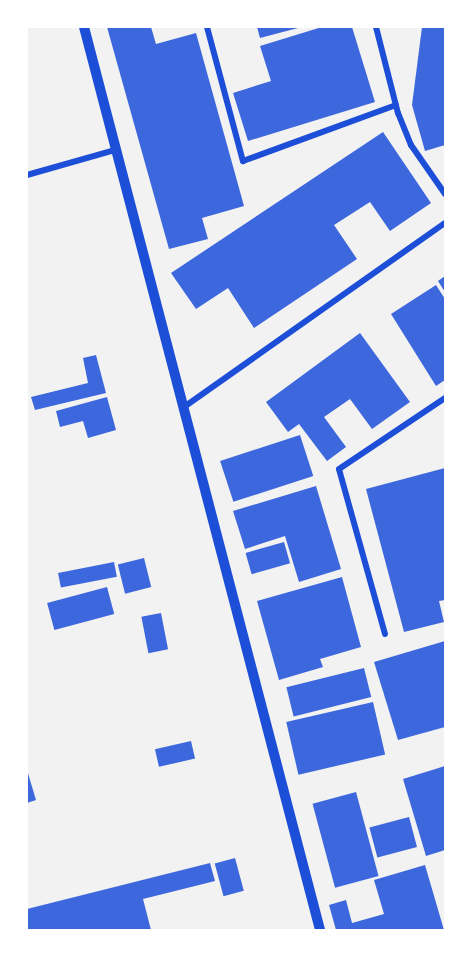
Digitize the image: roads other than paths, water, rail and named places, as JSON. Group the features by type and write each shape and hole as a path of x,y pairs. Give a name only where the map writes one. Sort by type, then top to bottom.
{"street":[{"path":"84,27 320,930"},
{"path":"207,27 243,161 396,105"},
{"path":"376,27 396,105 411,145 445,194"},
{"path":"27,175 115,150"},
{"path":"184,407 445,223"},
{"path":"385,634 339,469 445,398"}]}
